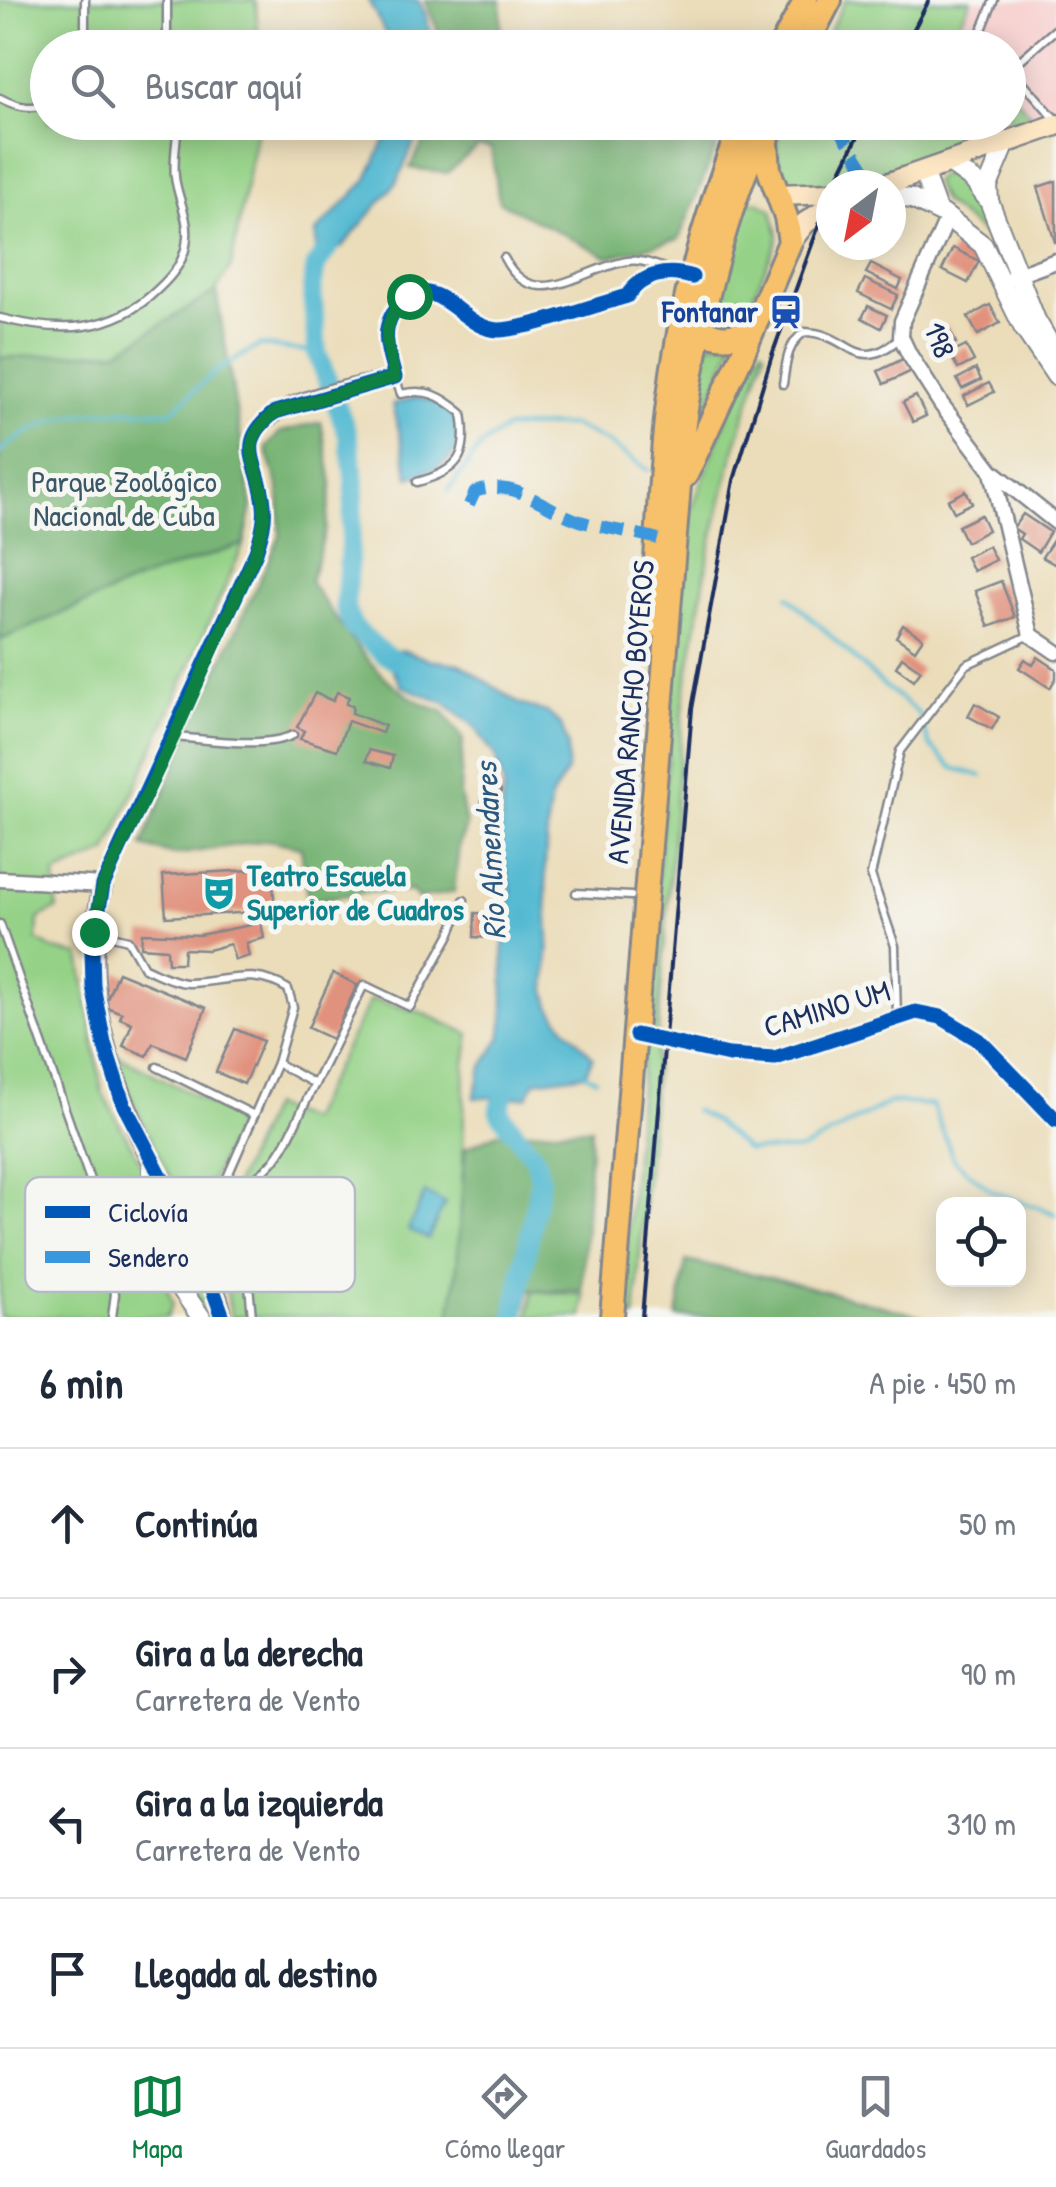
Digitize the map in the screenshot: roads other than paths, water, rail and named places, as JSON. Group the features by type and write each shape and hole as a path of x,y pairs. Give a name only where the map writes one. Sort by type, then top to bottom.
{"highway":[{"path":"790,30 806,0"},
{"path":"814,30 830,0"},
{"name":"AVENIDA RANCHO BOYEROS","path":"596,1317 632,896 666,414 684,280 736,140"},
{"name":"AVENIDA RANCHO BOYEROS","path":"612,1317 684,423 701,328 737,195 761,140"},
{"path":"676,517 693,456 790,242 767,152 768,140"},
{"path":"712,210 737,195 778,195"},
{"path":"684,280 693,318 701,328 726,337 741,334 754,324"}],"main road":[{"path":"1026,134 1056,123"},
{"path":"906,178 1011,140"},
{"path":"778,195 816,194"},
{"path":"790,242 816,216"}],"street":[{"path":"1006,142 991,176 989,201 1023,327 1056,376"},
{"path":"948,162 965,172 989,201"},
{"path":"923,172 942,214"},
{"path":"906,198 942,214 983,245 1010,277 1056,354"},
{"name":"198","path":"942,214 902,320 901,337 941,404 992,472"},
{"path":"1010,277 1056,261"},
{"path":"160,1177 123,1103 104,1043 94,986 94,932 103,885 256,552 264,506 250,444 261,423 298,403 395,377 384,334 398,306 419,291 430,290 440,295 469,321 482,327 505,330 627,296 635,284 684,280"},
{"path":"992,472 1056,522"},
{"path":"992,472 1031,635 1056,652"},
{"path":"0,879 103,885"},
{"name":"CAMINO UM","path":"636,1035 729,1055 775,1058 916,1012 940,1017 979,1040 1056,1120"},
{"path":"151,1177 152,1163"},
{"path":"182,1292 201,1317"},
{"path":"214,1292 223,1317"}],"lane":[{"path":"85,0 85,30"},
{"path":"166,30 167,0"},
{"path":"982,30 994,0"},
{"path":"1026,53 1056,28"},
{"path":"1026,86 1056,123"},
{"path":"0,98 13,106 30,109"},
{"path":"0,318 51,328 92,327 133,310 167,281 184,257 188,232 175,176 177,140"},
{"path":"504,258 513,276 525,285 564,282 628,261 645,262 684,280"},
{"path":"784,384 787,358 795,339 804,332 817,333 870,356 884,352 901,337"},
{"path":"395,377 401,394 431,392 462,413 466,442 461,458 442,475 417,482"},
{"path":"897,1016 895,946 871,875 900,752 966,665 1031,635"},
{"path":"174,737 263,741 294,736"},
{"path":"576,893 632,896"},
{"path":"258,1177 280,1156 364,984 410,1008 451,933 464,900"},
{"path":"0,924 89,1177"},
{"path":"94,932 128,940 144,968 184,984 238,977 269,978 288,989 293,1008 277,1063 228,1177"},
{"path":"277,1063 315,1084"},
{"path":"158,1067 254,1115"},
{"path":"112,1317 115,1292"},
{"path":"250,1292 252,1317"}],"water":[{"path":"368,0 418,0 430,30 384,30"},
{"path":"385,140 416,140 397,182 343,246 316,265 316,232 366,181"},
{"path":"417,397 447,409 461,438 453,455 441,465 409,477 393,404"},
{"path":"402,650 430,660 460,664 520,704 547,712 561,725 568,746 567,771 551,798 548,818 546,990 550,1006 564,1026 593,1057 585,1074 535,1081 527,1097 474,1098 482,1068 501,1038 504,1017 503,933 511,891 499,839 504,786 495,756 474,726 445,703 402,686 385,655"},
{"path":"425,1193 445,1203 428,1239 408,1230"}],"waterway":[{"name":"Río Almendares","path":"330,246 316,265 312,288 317,353 348,435 355,483 345,607 353,627 385,655 407,665"},
{"path":"0,452 38,427 59,419 103,412 171,412 216,371 260,345 317,353"},
{"path":"448,491 481,446 506,428 571,425 607,442 648,470"},
{"path":"788,596 918,713 930,746 953,768 982,776"},
{"name":"Río Almendares","path":"509,1073 499,1112 536,1159 540,1180 514,1317"},
{"path":"585,1074 596,1079"},
{"path":"694,1110 715,1122 747,1150 801,1150 890,1102 932,1105 954,1160 992,1191 1056,1214"}],"railway":[{"path":"913,30 929,0"},
{"path":"841,170 856,140"},
{"path":"642,1317 692,709 734,480 772,355 816,233"}],"place":[{"name":"Fontanar","path":"786,312"},
{"name":"Teatro Escuela Superior de Cuadros","path":"219,893"}],"park label":[{"name":"Parque Zoológico Nacional de Cuba","path":"124,499"}]}
